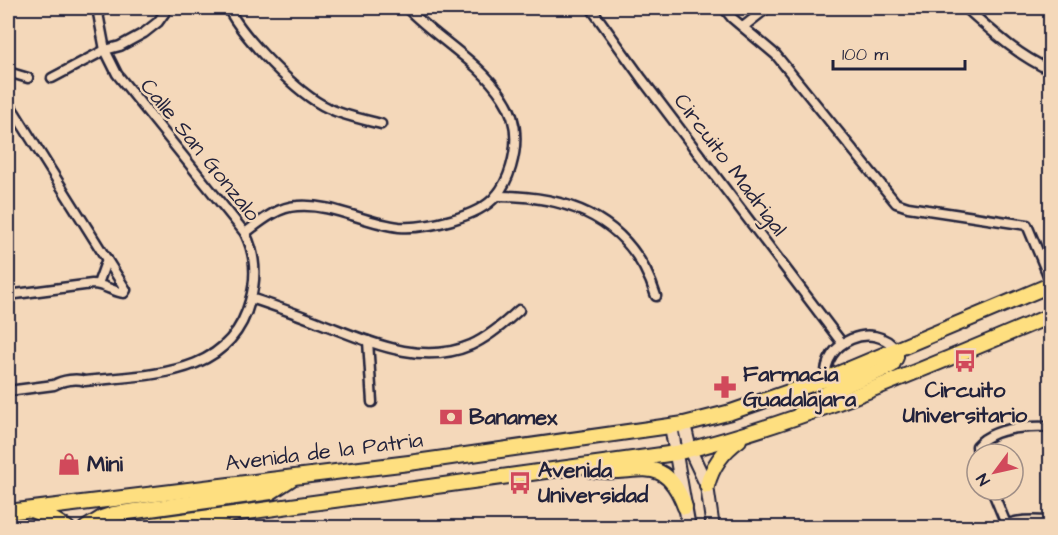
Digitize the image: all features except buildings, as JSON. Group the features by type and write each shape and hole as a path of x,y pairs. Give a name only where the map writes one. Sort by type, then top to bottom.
{"main road":[{"name":"Avenida de la Patria","path":"8,512 518,449 678,425 731,412 826,379 1050,285"},
{"path":"131,528 683,451 796,419 1050,316"},
{"path":"796,419 807,406 820,397 892,365 896,357 896,350"},
{"path":"678,425 683,451 688,528"},
{"path":"707,486 716,462 726,449 761,430"},
{"path":"683,451 707,486 713,528"},
{"path":"578,467 611,472 645,468 655,470 674,483 685,507"},
{"path":"86,528 114,514 271,492 293,478"},
{"path":"30,510 49,517 67,528"}],"street":[{"name":"Calle San Gonzalo","path":"8,391 54,385 60,382 170,372 202,361 223,348 231,339 242,322 251,298 255,264 245,233 117,75 105,50 97,8"},
{"path":"52,78 105,50 120,46 144,33 168,8"},
{"path":"228,8 253,44 309,97 328,108 381,124"},
{"path":"245,233 267,218 293,206 322,207 399,227 443,222 468,214 496,196 508,176 516,149 514,121 504,99 490,81 407,8"},
{"name":"Circuito Madrigal","path":"591,8 842,343"},
{"path":"724,8 776,54 896,203 908,207 1027,225 1050,280"},
{"path":"743,27 767,8"},
{"path":"966,8 1010,48 1050,70"},
{"path":"8,72 28,78"},
{"path":"8,102 126,290 120,293 98,284 8,295"},
{"path":"496,196 550,201 578,208 605,222 624,240 640,261 650,278 656,296"},
{"path":"98,284 107,259"},
{"path":"251,298 385,347 421,354 449,351 471,345 498,328 519,310"},
{"path":"826,379 829,362 842,343 854,337 868,335 880,337 891,343 896,350"},
{"path":"368,341 372,402"},
{"path":"980,442 1000,432 1019,428 1050,427"},
{"path":"998,502 1009,525 1048,521"},
{"path":"1034,528 1048,521"}],"place":[{"name":"Circuito Universitario","path":"965,361"},
{"name":"Farmacia Guadalajara","path":"725,387"},
{"name":"Banamex","path":"451,417"},
{"name":"Mini","path":"69,464"},
{"name":"Avenida Universidad","path":"520,483"}]}
